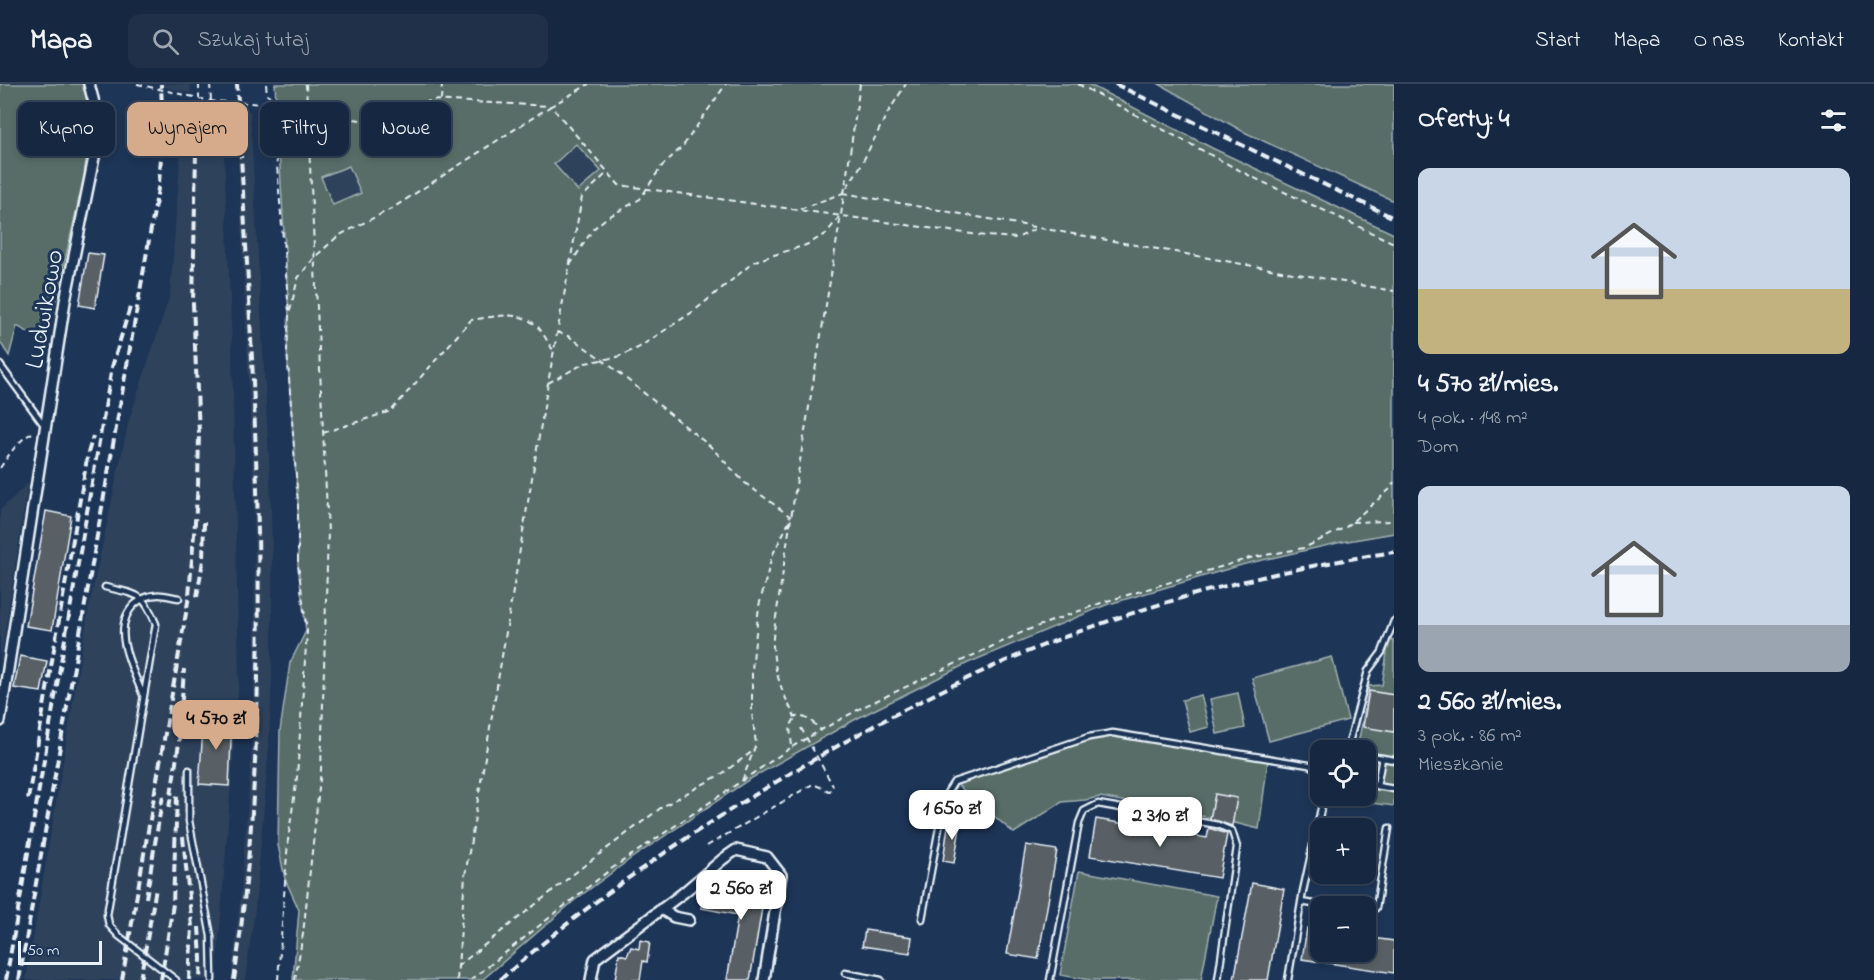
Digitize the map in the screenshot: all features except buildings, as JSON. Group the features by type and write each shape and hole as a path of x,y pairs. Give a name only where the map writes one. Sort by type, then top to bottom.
{"street":[{"name":"Ludwikowo","path":"0,721 65,301 99,133 97,114 89,84"},
{"path":"594,979 595,958 736,850 766,857 781,875 764,980"},
{"path":"660,909 674,917 689,920"}],"lane":[{"path":"0,365 46,427"},
{"path":"105,587 139,595 148,603 156,624 107,915 109,926 119,936 176,980"},
{"path":"144,696 129,659 124,639 125,619 131,608 142,598 154,594 178,598"},
{"path":"1350,740 1368,671 1382,652 1394,621"},
{"path":"921,919 945,796 954,782 1089,737 1113,733 1310,766"},
{"path":"1376,757 1394,760"},
{"path":"1382,758 1377,786 1394,789"},
{"path":"189,770 189,821 211,936 212,980"},
{"path":"1050,980 1079,823 1084,811 1098,804 1218,825 1232,831 1237,847 1218,980"},
{"path":"1287,980 1322,806"},
{"path":"1376,908 1389,828"},
{"path":"1301,902 1310,904"},
{"path":"845,973 881,980"}],"path":[{"path":"137,84 211,101 260,104"},
{"path":"199,84 200,98"},
{"path":"210,84 211,101"},
{"path":"266,84 267,95 279,102"},
{"path":"306,84 307,102"},
{"path":"441,100 442,84"},
{"path":"289,315 298,278 315,257 338,236 391,209 589,84"},
{"path":"569,267 593,229 605,219 640,199 660,167 683,146 726,84"},
{"path":"795,717 777,679 772,655 773,637 860,84"},
{"path":"843,193 906,84"},
{"path":"1078,84 1252,177 1394,243"},
{"path":"349,118 372,122 414,105 441,100 551,106 619,186 986,236 1017,238 1037,228"},
{"path":"276,156 289,315 287,350 298,504 298,565 306,631 297,777 288,840 278,980"},
{"path":"296,980 321,770 328,532 310,156"},
{"path":"457,980 465,876 548,383 582,197 608,173"},
{"path":"799,210 843,193 1394,291"},
{"path":"548,383 585,363 617,357 638,348 694,311 754,261 816,240 826,234 841,215"},
{"path":"323,433 391,411 471,320 520,316 537,326 554,351"},
{"path":"557,332 570,337 603,360 711,447 746,483 791,516"},
{"path":"0,468 29,434 46,427"},
{"path":"471,980 611,869 792,747 863,707 1025,631 1101,603 1238,561 1304,548 1351,522 1389,490 1394,482"},
{"path":"742,781 756,744 752,713 752,669 759,606 772,556 791,516"},
{"path":"1351,522 1394,521"},
{"path":"795,717 803,716 821,730"},
{"path":"792,747 790,726 795,717"},
{"path":"707,846 813,784 832,790 833,786 801,728"},
{"path":"458,966 662,807 723,773 753,751"}],"shaded area":[{"path":"156,84 190,84 190,93 164,87"},
{"path":"248,111 250,111 270,477 272,678 268,760 255,909 245,980 231,980 241,891 252,747 255,658 254,497 238,156 248,156"},
{"path":"577,143 601,171 578,191 554,163"},
{"path":"180,156 224,156 232,349 239,679 216,980 26,980 89,607 129,420 170,295"},
{"path":"349,165 361,193 333,205 321,177"},
{"path":"28,483 0,665 0,510"}],"green space":[{"path":"0,84 82,84 88,102 18,102 18,156 86,156 84,178 46,342 17,326 9,356 0,342"},
{"path":"275,84 1088,84 1212,148 1394,234 1394,533 1245,564 1106,605 968,663 856,719 750,779 629,860 575,900 482,980 293,980 299,910 285,879 278,845 280,731 290,663 306,631 298,565 298,504 287,350 289,315 279,156 349,156 349,102 276,102","holes":["576,144 601,171 578,191 554,164","349,166 361,193 333,205 321,177"]},
{"path":"1159,84 1394,84 1394,201 1244,132"},
{"path":"1389,640 1394,641 1394,806 1376,804 1376,740 1359,740 1369,686 1382,685"},
{"path":"1332,657 1348,720 1269,741 1252,678"},
{"path":"1238,693 1245,728 1217,734 1210,699"},
{"path":"1201,695 1209,727 1190,732 1182,700"},
{"path":"1113,733 1268,760 1259,829 1100,797 1062,802 1014,833 954,782 1089,737"},
{"path":"1079,871 1217,896 1201,980 1090,980 1060,975"}],"railway":[{"path":"19,980 159,183 163,132 161,84"},
{"path":"234,980 247,868 255,756 259,644 255,420 237,84"},
{"path":"1115,84 1394,218"},
{"path":"122,980 189,596 198,485 199,433 193,304 196,156"},
{"path":"6,980 112,367 131,304"},
{"path":"28,799 88,453 93,436"},
{"path":"197,597 203,560 204,522"},
{"path":"500,980 595,902 696,832 831,750 965,679 1078,632 1166,602 1302,568 1394,552"},
{"path":"169,808 179,743 184,669"},
{"path":"146,898 163,795"},
{"path":"161,980 173,904 177,795"},
{"path":"183,837 192,927 189,980"},
{"path":"140,980 156,888"},
{"path":"199,927 200,980"}]}
